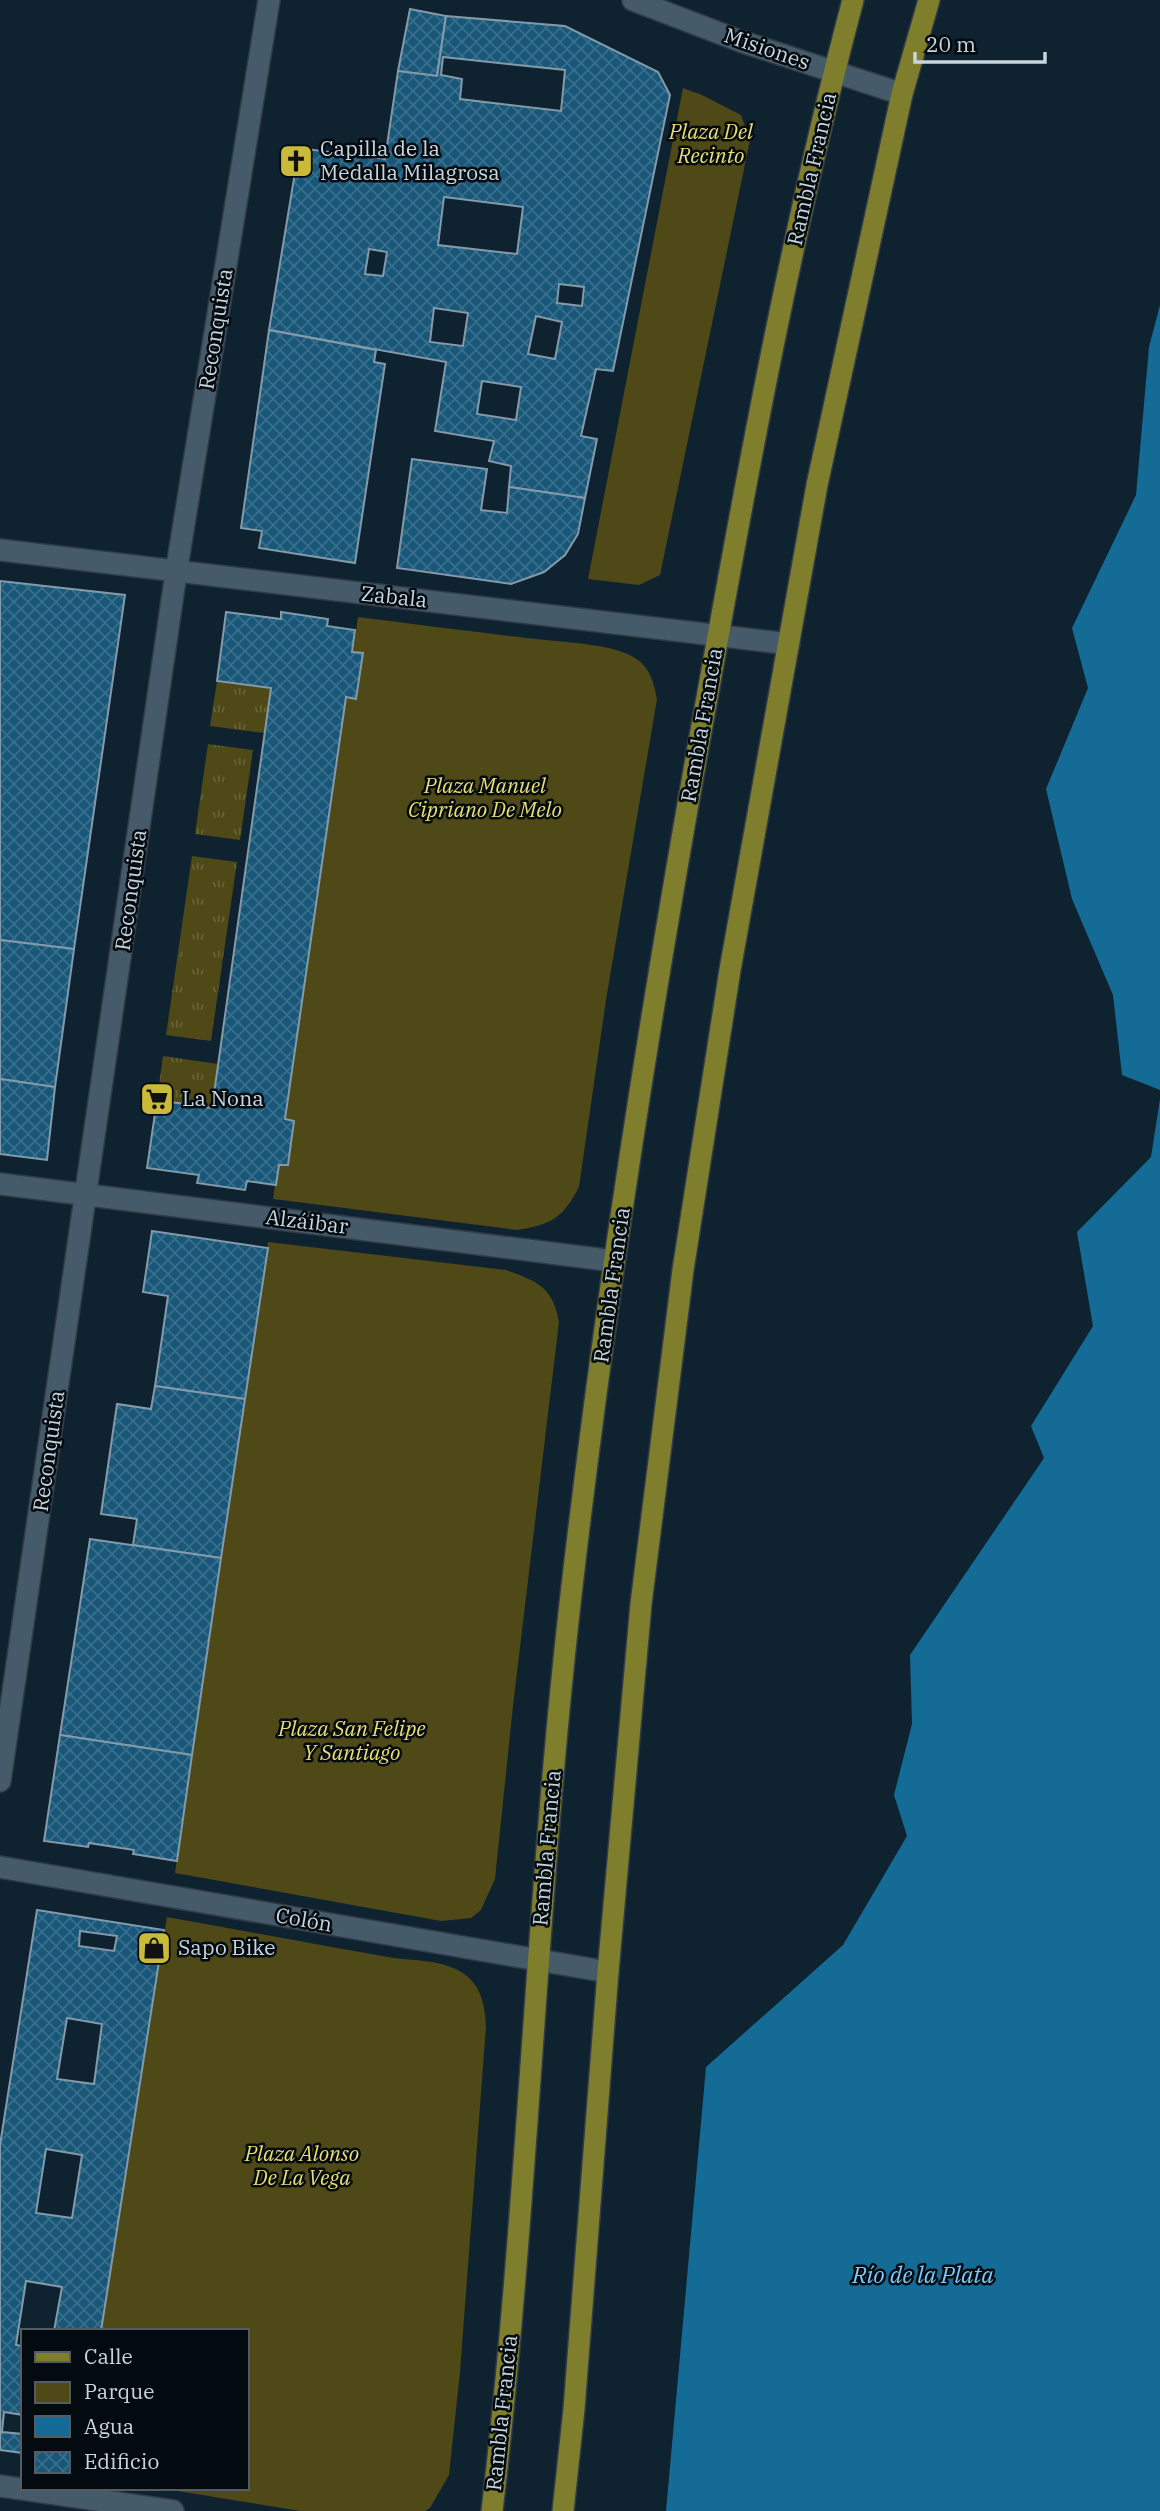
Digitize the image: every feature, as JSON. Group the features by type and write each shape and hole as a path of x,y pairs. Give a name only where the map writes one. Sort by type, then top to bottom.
{"main road":[{"name":"Rambla Francia","path":"492,2511 505,2403 537,1961 571,1597 614,1261 662,944 718,634 775,342 834,73 853,0"},
{"path":"563,2511 575,2396 608,1972 641,1604 683,1270 730,970 817,485 902,94 929,0"}],"street":[{"name":"Reconquista","path":"0,1781 176,573 269,0"},
{"name":"Misiones","path":"633,0 740,41 902,94"},
{"name":"Zabala","path":"0,550 789,644"},
{"name":"Alzáibar","path":"0,1184 614,1261"},
{"name":"Colón","path":"0,1867 608,1972"},
{"path":"0,2486 21,2489"},
{"path":"28,2490 173,2511"}],"green space":[{"name":"Plaza Del Recinto","path":"683,88 741,115 750,140 660,575 639,585 588,579"},
{"name":"Plaza Manuel Cipriano De Melo","path":"358,617 604,647 626,653 640,662 648,671 654,687 657,699 606,1000 579,1187 561,1213 539,1226 517,1230 273,1199"},
{"path":"217,681 271,688 264,733 210,726"},
{"path":"208,744 253,750 240,840 195,834"},
{"path":"192,856 237,862 211,1041 166,1035"},
{"path":"163,1056 218,1064 212,1108 157,1100"},
{"name":"Plaza San Felipe Y Santiago","path":"268,1242 506,1270 542,1287 553,1301 556,1310 559,1322 495,1879 481,1910 471,1918 441,1921 175,1873"},
{"name":"Plaza Alonso De La Vega","path":"167,1917 444,1965 461,1972 473,1982 481,1995 486,2027 460,2372 449,2475 430,2508 425,2511 300,2511 171,2490 248,2490 248,2329 101,2329"}],"water":[{"path":"1160,305 1160,1090 1122,1075 1113,995 1072,899 1046,789 1088,688 1072,628 1136,495 1149,347"},
{"name":"Río de la Plata","path":"1160,1099 1160,2511 666,2511 706,2067 843,1945 907,1836 894,1795 912,1724 910,1655 1044,1458 1031,1426 1093,1326 1077,1232 1151,1157"}],"building":[{"path":"410,9 446,16 437,76 398,71"},
{"path":"446,16 565,26 658,72 670,95 613,371 596,369 581,436 597,439 585,498 509,487 511,466 489,461 494,441 435,431 446,362 269,330 299,148 385,159 398,71 437,76","holes":["443,57 565,70 561,111 460,99 462,79 441,75","444,197 523,207 517,254 438,245","369,249 387,252 383,276 365,274","559,284 584,287 582,306 557,303","434,308 468,313 463,346 430,342","536,316 562,322 555,359 528,354","482,381 521,387 516,420 477,414"]},
{"path":"269,330 376,350 374,362 385,364 355,563 259,548 262,531 241,528"},
{"path":"412,459 487,469 481,510 507,513 509,487 585,498 578,534 565,555 544,572 511,584 397,568"},
{"path":"0,581 125,595 74,949 0,940"},
{"path":"226,612 281,619 281,612 328,619 327,626 355,630 352,652 363,653 356,699 346,697 285,1119 294,1121 288,1165 279,1165 276,1185 247,1181 245,1190 197,1183 199,1175 147,1168 157,1100 212,1108 271,688 217,681"},
{"path":"0,940 74,949 55,1087 0,1079"},
{"path":"0,1079 55,1087 47,1160 0,1154"},
{"path":"152,1231 268,1248 245,1399 155,1386 168,1296 143,1292"},
{"path":"155,1386 245,1399 221,1558 133,1545 137,1519 101,1514 117,1404 151,1409"},
{"path":"90,1539 221,1558 192,1755 60,1735"},
{"path":"60,1735 192,1755 177,1861 133,1854 134,1850 89,1843 88,1847 44,1841"},
{"path":"37,1910 164,1930 101,2329 54,2329 62,2287 26,2281 16,2345 21,2346 21,2415 4,2412 2,2432 21,2434 21,2453 0,2450 0,2145","holes":["80,1931 117,1936 114,1951 79,1946","67,2018 102,2024 94,2084 57,2079","46,2149 82,2155 72,2218 36,2213"]}],"place":[{"name":"Capilla de la Medalla Milagrosa","path":"296,161"},
{"name":"La Nona","path":"157,1099"},
{"name":"Sapo Bike","path":"154,1948"}]}
